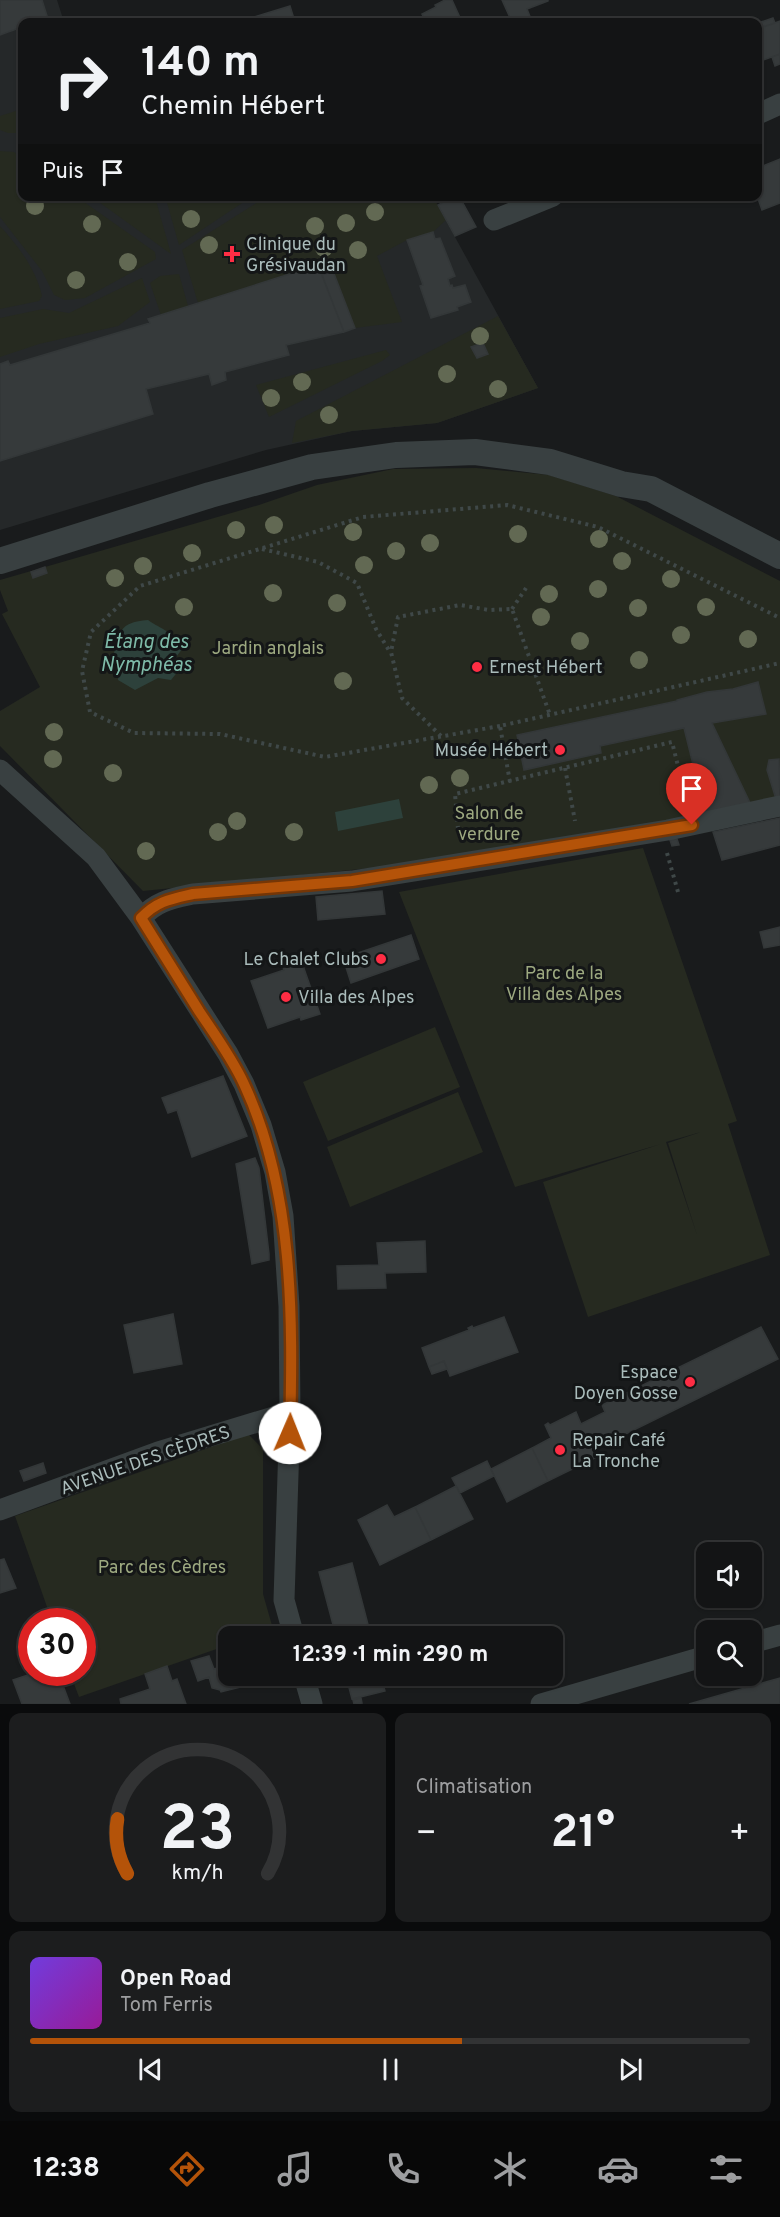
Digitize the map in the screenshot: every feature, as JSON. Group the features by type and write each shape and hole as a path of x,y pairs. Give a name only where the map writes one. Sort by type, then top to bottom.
{"street":[{"path":"762,112 780,104"},
{"path":"494,220 541,201"},
{"path":"0,561 210,495 312,467 396,454 475,452 550,462 621,484 651,489 780,556"},
{"path":"621,484 643,500 780,573"},
{"path":"0,770 96,857 141,918 228,1054 244,1084 261,1125 275,1172 283,1216 289,1306 290,1412 284,1600 291,1626"},
{"path":"141,918 152,906 169,899 193,894 352,881 692,825 780,806"},
{"name":"AVENUE DES CÈDRES","path":"0,1510 158,1452 290,1412"},
{"path":"762,1640 780,1635"},
{"path":"541,1704 696,1659"},
{"path":"307,1686 312,1704"}],"path":[{"path":"780,618 598,527 507,505 363,517 140,586 91,632 82,671 90,712 134,733 220,734 325,757 500,726 780,663"},
{"path":"260,549 318,562 357,583 376,629 391,652 402,698 442,736"},
{"path":"512,609 526,588"},
{"path":"391,652 398,617 460,605 489,610 512,609"},
{"path":"512,609 550,715"},
{"path":"500,726 510,782"},
{"path":"458,829 455,794 672,742 692,825"},
{"path":"678,769 693,766"},
{"path":"565,768 575,821"},
{"path":"665,848 678,892"}],"shaded area":[{"name":"Clinique du Grésivaudan","path":"0,0 57,0 63,18 18,18 18,201 435,201 538,388 437,423 352,431 266,450 0,530"}],"green space":[{"path":"18,110 18,133 0,130 0,116"},
{"path":"0,151 14,152 18,155 18,201 83,201 155,252 156,259 85,298 65,300 54,295 42,271 0,217"},
{"path":"98,201 156,201 171,254"},
{"path":"167,201 245,201 179,245"},
{"path":"260,201 435,201 446,220 433,232 407,240 377,256 402,322 355,328 333,271 322,275 318,266 198,303 182,250"},
{"path":"0,226 31,267 42,296 39,301 0,309"},
{"path":"179,274 188,306 161,315 150,283 160,276"},
{"path":"142,278 150,302 118,326 39,344 0,357 0,318 43,309 69,313"},
{"path":"498,316 538,388 437,423 352,431 292,443 296,421"},
{"path":"386,350 390,355 382,361 269,417 256,385"},
{"path":"476,468 549,475 616,496 780,581 780,796 697,816 440,861 143,891 0,746 0,711 40,687 2,614 8,611 0,590 0,580 259,505 317,485 393,469"},
{"name":"Parc de la Villa des Alpes","path":"643,848 737,1121 728,1124 770,1255 588,1317 543,1182 661,1144 515,1187 399,892","holes":["701,1132 668,1143 697,1235 666,1142"]},
{"path":"435,1027 460,1087 328,1141 303,1082"},
{"path":"458,1092 483,1152 350,1207 327,1147"},
{"name":"Parc des Cèdres","path":"248,1434 263,1449 263,1594 272,1626 218,1626 218,1648 79,1697 75,1686 96,1686 96,1608 47,1608 15,1516"}],"water":[{"name":"Étang des Nymphéas","path":"148,620 172,635 180,643 183,648 176,657 179,670 171,680 158,678 135,690 118,680 119,666 113,658 122,630 131,623"},
{"path":"399,799 403,818 338,831 335,812"}],"building":[{"path":"0,0 42,0 48,18 18,18 18,28 0,35"},
{"path":"445,0 452,0 460,18 424,18 422,14 436,7 435,5"},
{"path":"502,0 548,0 527,9 531,18 510,18"},
{"path":"290,6 294,18 254,18"},
{"path":"773,18 775,23 763,27 762,22"},
{"path":"780,21 780,54 762,61 762,28"},
{"path":"780,54 780,64 775,66 772,57"},
{"path":"780,159 780,203 762,210 759,201 762,201 762,166"},
{"path":"445,201 462,201 476,227 455,236 438,205"},
{"path":"433,232 435,239 440,238 455,276 448,279 450,286 452,285 453,288 465,285 471,302 457,307 458,310 431,318 420,286 423,285 407,240"},
{"name":"Clinique du Grésivaudan","path":"318,265 344,332 286,345 289,355 225,372 226,380 212,385 209,374 146,389 153,414 0,461 0,364 8,361 10,365 150,323 148,319"},
{"path":"333,271 355,328 344,332 322,275"},
{"path":"483,343 488,354 477,358 471,347"},
{"path":"45,567 47,573 33,578 31,572"},
{"name":"Musée Hébert","path":"758,682 766,714 712,723 751,805 705,813 684,728 600,746 601,753 524,770 517,735"},
{"path":"779,759 780,798 776,799 767,770 769,760"},
{"path":"780,818 780,845 722,860 713,832"},
{"path":"677,839 679,845 672,846 670,840"},
{"path":"382,891 385,914 318,920 316,897"},
{"path":"780,927 780,945 764,948 760,932"},
{"name":"Le Chalet Clubs","path":"411,935 419,959 351,983 343,958"},
{"name":"Villa des Alpes","path":"301,960 320,1014 301,1020 300,1017 268,1028 251,981 284,970 283,967"},
{"path":"223,1076 247,1136 192,1157 177,1110 168,1113 162,1098"},
{"path":"255,1158 259,1168 269,1260 252,1264 236,1164"},
{"path":"425,1241 426,1272 385,1273 386,1288 338,1289 337,1266 379,1265 377,1243"},
{"path":"173,1314 182,1364 134,1373 124,1325"},
{"path":"504,1317 518,1352 450,1376 444,1361 429,1367 422,1348 469,1330 468,1328 472,1326 473,1328"},
{"name":"Espace Doyen Gosse","path":"761,1327 778,1359 595,1449 599,1456 548,1481 532,1448 551,1438 545,1425 548,1423 550,1425 576,1412 581,1424 605,1412 602,1405"},
{"path":"444,1361 447,1369 432,1374 429,1367"},
{"path":"532,1448 548,1481 507,1502 491,1469"},
{"path":"487,1461 494,1476 460,1493 452,1478"},
{"path":"43,1463 46,1473 24,1481 20,1471"},
{"path":"456,1486 473,1519 431,1540 415,1507"},
{"path":"387,1505 394,1517 415,1507 431,1540 380,1565 358,1520"},
{"path":"4,1559 16,1588 0,1593 0,1560"},
{"path":"352,1563 368,1626 333,1626 319,1572"},
{"path":"209,1656 214,1669 218,1668 218,1686 245,1686 221,1692 212,1688 209,1677 198,1681 191,1661"},
{"path":"167,1666 172,1681 177,1679 186,1704 121,1704 120,1699 150,1689 145,1674"},
{"path":"18,1678 18,1686 63,1686 70,1704 22,1704 13,1680"},
{"path":"780,1678 780,1704 689,1704 752,1686 762,1686 762,1683"},
{"path":"349,1686 384,1686 385,1691 352,1699"},
{"path":"361,1698 362,1703 354,1704 353,1700"}],"place":[{"name":"Clinique du Grésivaudan","path":"232,254"},
{"name":"Ernest Hébert","path":"477,667"},
{"name":"Musée Hébert","path":"560,750"},
{"name":"Le Chalet Clubs","path":"381,959"},
{"name":"Villa des Alpes","path":"286,997"},
{"name":"Espace Doyen Gosse","path":"690,1382"},
{"name":"Repair Café La Tronche","path":"560,1450"}],"route":[{"path":"290,1433 289,1306 283,1216 275,1172 261,1125 244,1084 228,1054 141,918 152,906 169,899 193,894 352,881 692,825"}],"park label":[{"name":"Jardin anglais","path":"268,648"},
{"name":"Salon de verdure","path":"489,823"}]}
